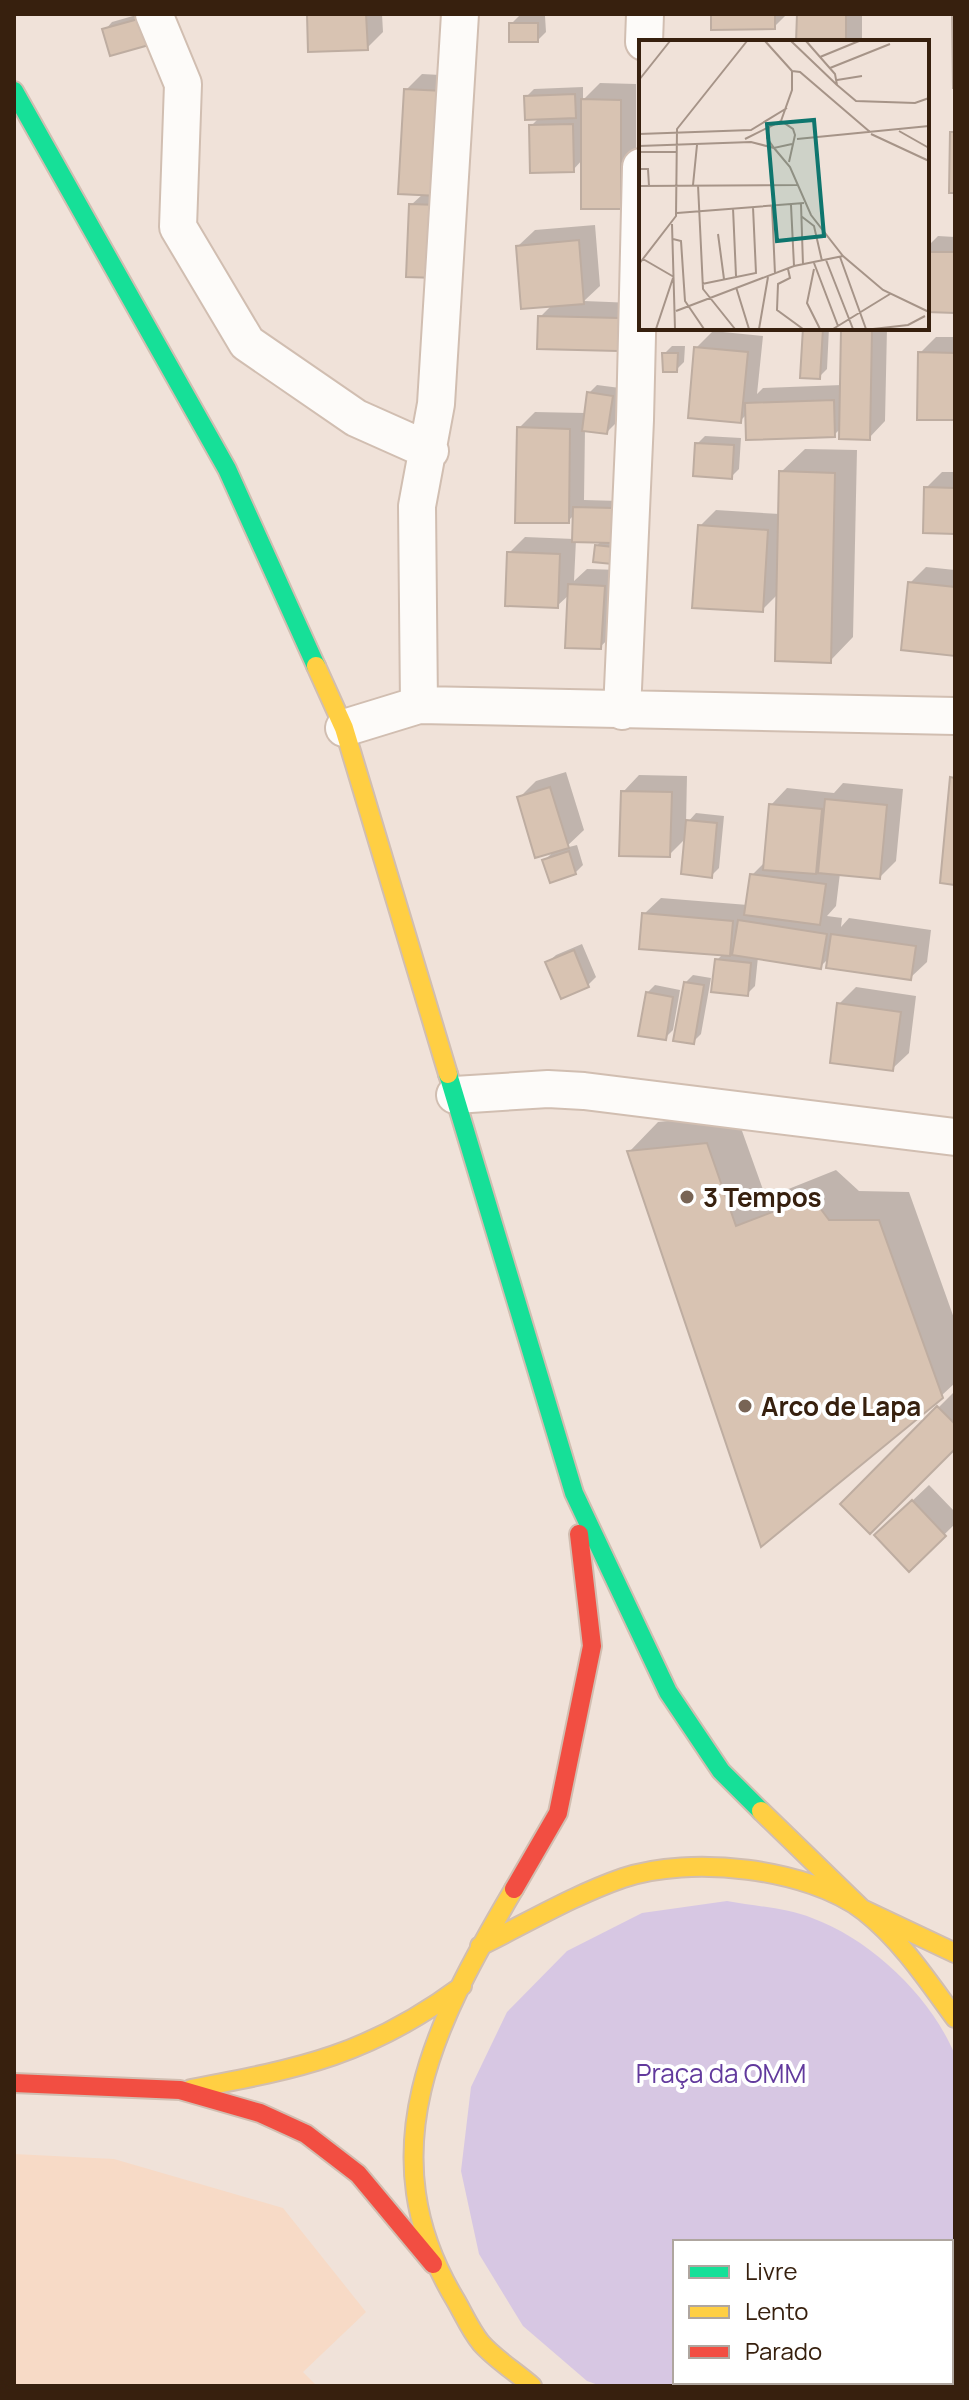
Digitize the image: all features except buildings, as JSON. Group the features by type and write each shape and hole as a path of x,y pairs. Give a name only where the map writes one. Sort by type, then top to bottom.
{"main road":[{"path":"14,91 227,469 344,728 574,1493 668,1692 721,1771 922,1971 955,2018"},
{"path":"433,2264 414,2195 413,2123 430,2053 480,1946 558,1813 592,1646 574,1493"},
{"path":"480,1946 626,1876 691,1866 756,1870 809,1884 955,1953"},
{"path":"14,2083 180,2090 271,2074 353,2051 408,2025 462,1986"},
{"path":"180,2090 260,2113 306,2134 358,2174 433,2264 481,2343 532,2386"}],"street":[{"path":"154,14 183,84 178,227 247,343 356,418 430,451"},
{"path":"419,705 417,506 430,451 436,404 460,14"},
{"path":"644,40 645,14"},
{"path":"622,711 639,251"},
{"path":"344,728 419,705 955,716"},
{"path":"455,1095 548,1089 584,1091 955,1137"}],"shaded area":[{"path":"14,2154 114,2159 283,2208 366,2312 303,2372 317,2386 14,2386"}],"green space":[{"name":"Praça da OMM","path":"727,1901 802,1915 834,1928 897,1973 931,2012 955,2055 953,2274 953,2240 673,2240 673,2384 844,2384 841,2386 601,2386 587,2381 523,2326 479,2254 461,2171 471,2087 507,2012 567,1951 642,1913"}],"traffic: fast":[{"path":"14,91 227,469 316,666"},
{"path":"448,1074 574,1493 668,1692 721,1771 761,1811"}],"traffic: slow":[{"path":"316,666 344,728 448,1074"},
{"path":"761,1811 862,1909 955,1953"},
{"path":"480,1946 569,1901 623,1878 681,1867 748,1870 812,1884 864,1911 902,1948 955,2018"},
{"path":"514,1889 459,1989 437,2039 422,2090 414,2141 416,2193 429,2246 477,2338 532,2386"},
{"path":"191,2089 267,2074 333,2056 396,2028 462,1986"}],"traffic: jam":[{"path":"514,1889 558,1813 592,1646 579,1534"},
{"path":"14,2083 180,2090 260,2113 306,2134 358,2174 433,2264"}],"place":[{"name":"3 Tempos","path":"687,1197"},
{"name":"Arco de Lapa","path":"745,1406"}]}
